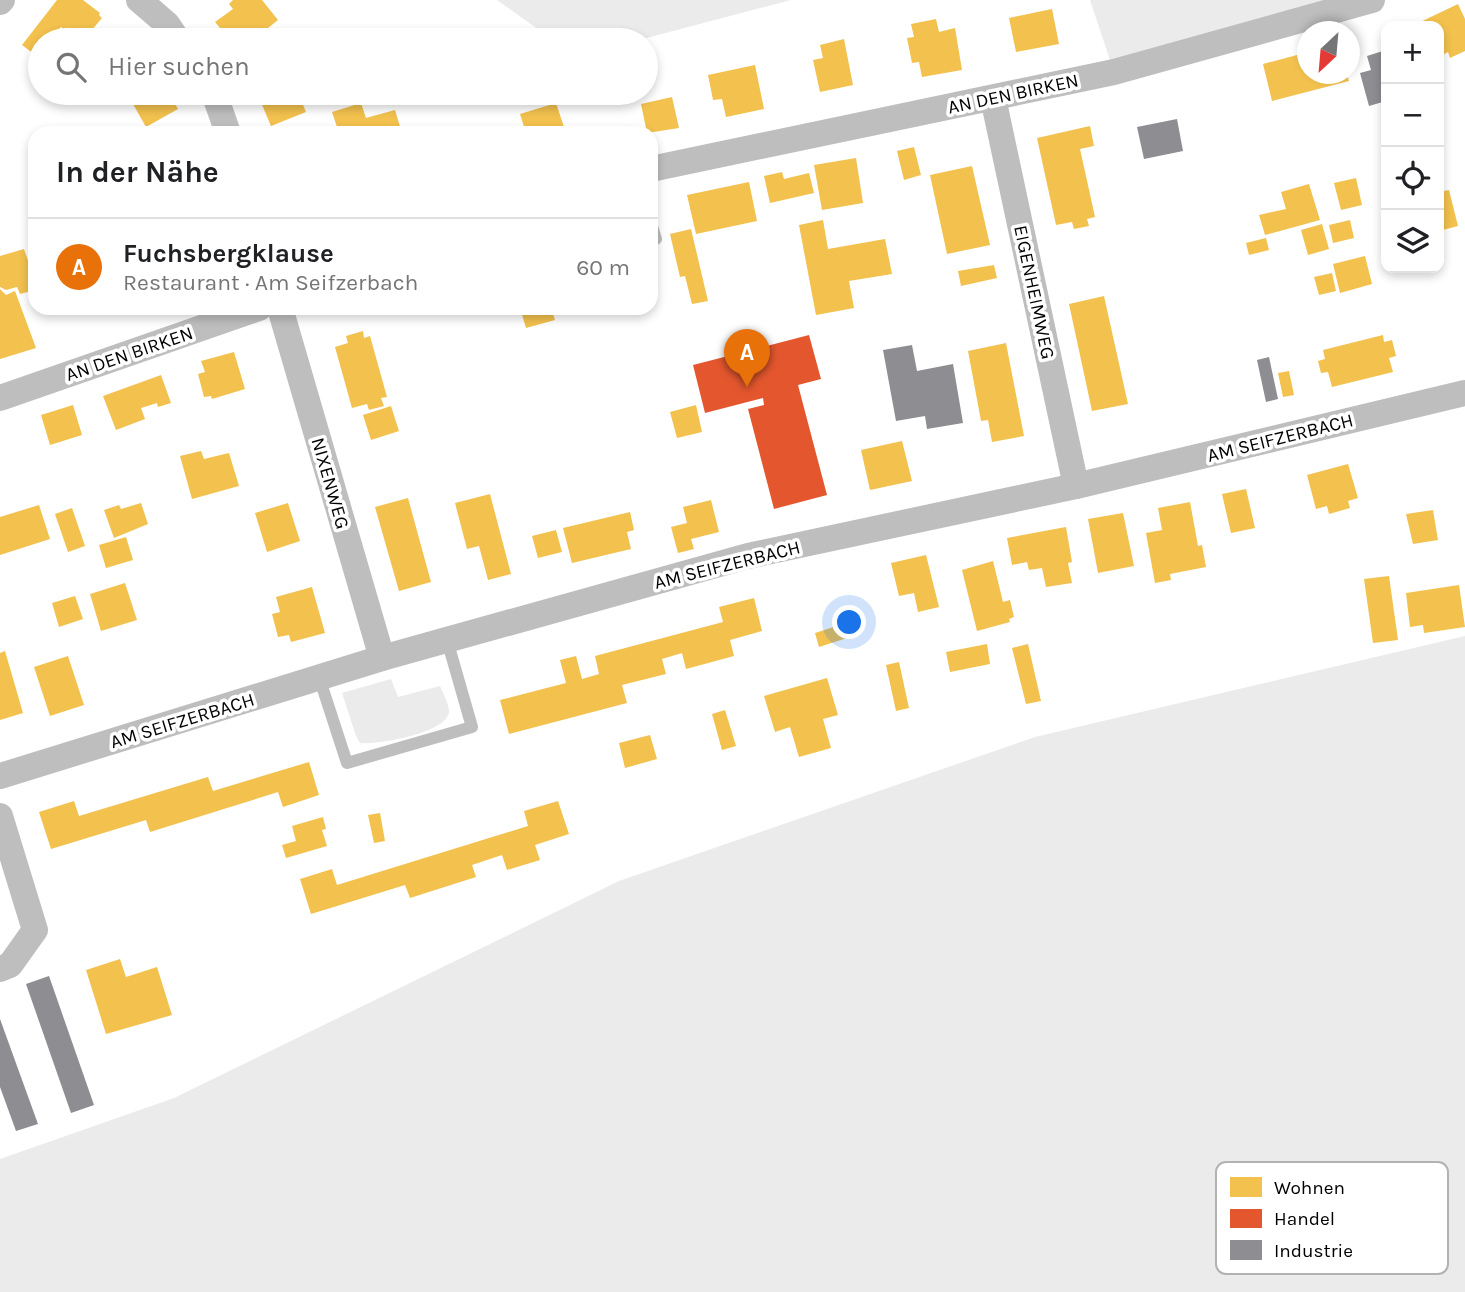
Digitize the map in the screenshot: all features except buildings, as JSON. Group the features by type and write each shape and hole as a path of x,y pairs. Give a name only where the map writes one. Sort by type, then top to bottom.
{"street":[{"path":"139,0 170,28"},
{"name":"AN DEN BIRKEN","path":"658,168 1114,72 1372,0"},
{"name":"EIGENHEIMWEG","path":"993,98 1076,486"},
{"path":"218,105 226,126"},
{"name":"AN DEN BIRKEN","path":"0,398 239,315"},
{"name":"NIXENWEG","path":"282,315 382,658"},
{"name":"AM SEIFZERBACH","path":"0,776 382,658 748,556 1076,486 1465,393"},
{"path":"0,816 35,930 10,965 0,969"}],"lane":[{"path":"319,677 347,763 472,727 447,639"}],"shaded area":[{"path":"497,0 791,0 658,35 658,28 536,28"},
{"path":"1090,0 1372,0 1114,72"},
{"path":"1465,636 1465,1292 0,1292 0,1159 174,1098 619,881 1035,737"},
{"path":"391,679 398,697 440,686 449,712 437,726 424,732 395,740 360,743 342,693"}],"place":[{"name":"Fuchsbergklause","path":"747,387"}]}
